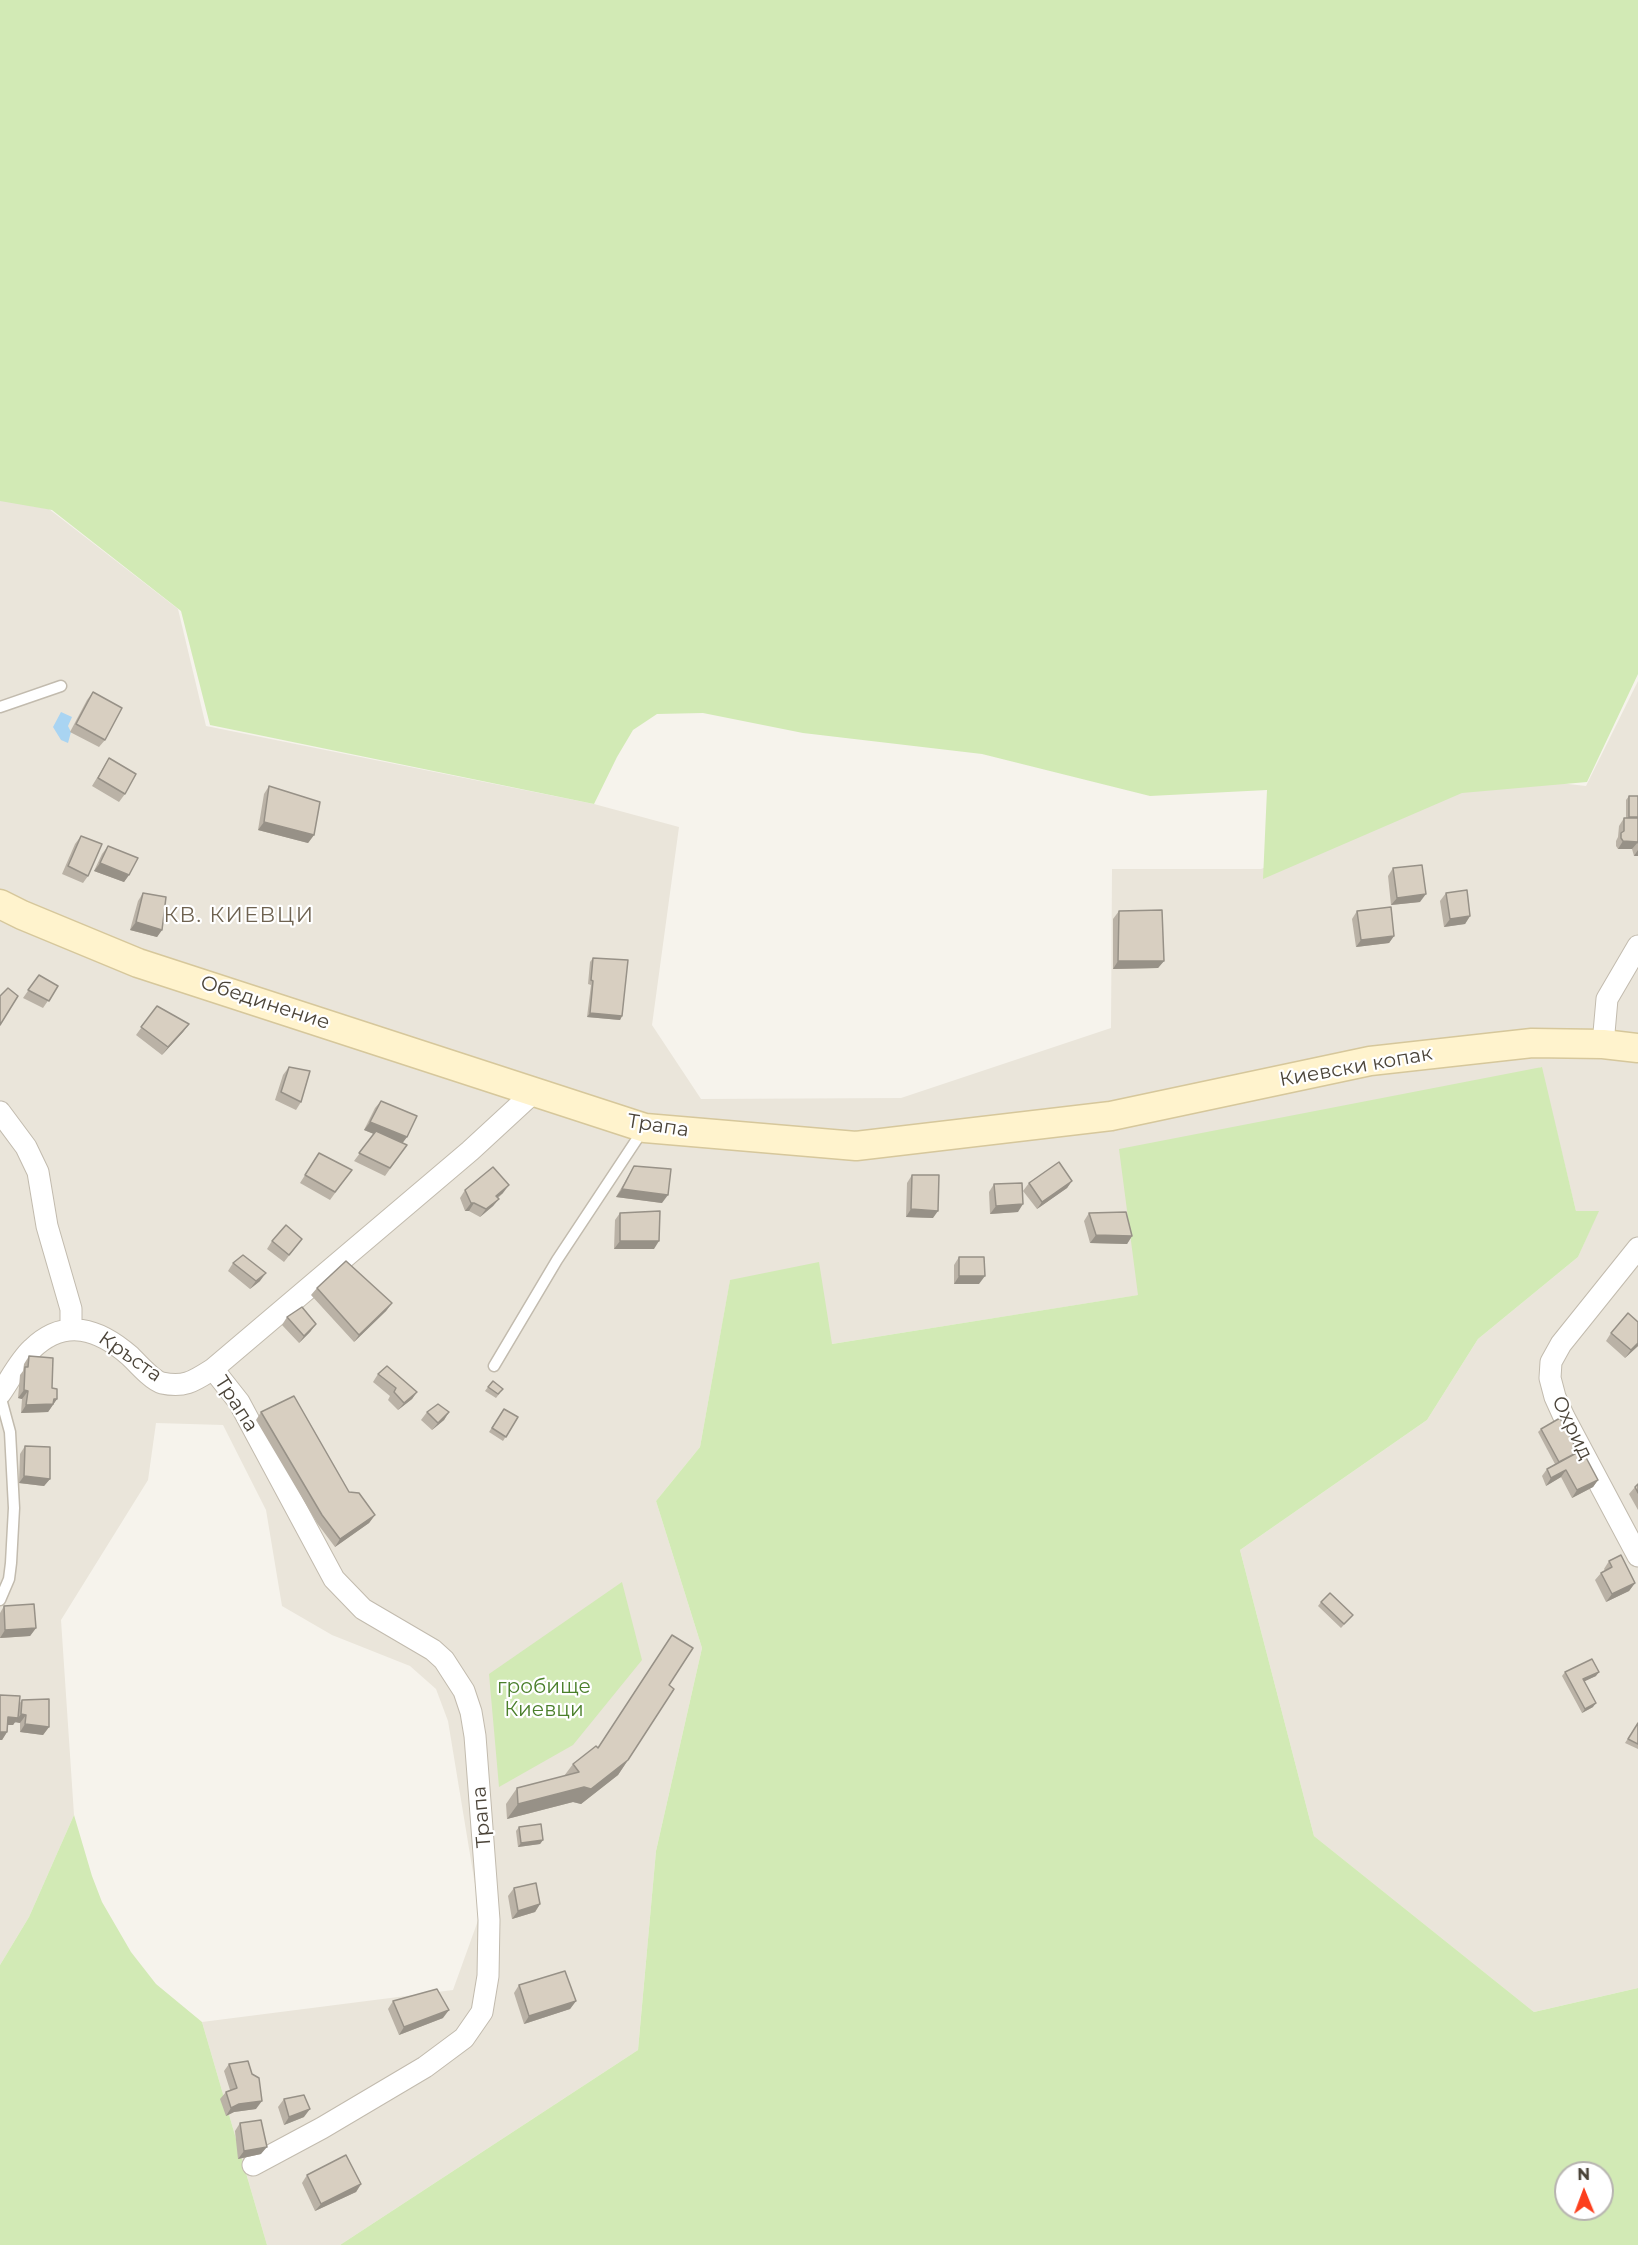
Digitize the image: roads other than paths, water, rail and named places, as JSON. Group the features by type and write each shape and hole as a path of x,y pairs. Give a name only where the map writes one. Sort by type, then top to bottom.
{"street":[{"name":"Обединение","path":"0,904 138,963 329,1023 534,1092"},
{"path":"1604,1044 1607,999 1638,946"},
{"name":"Киевски копак","path":"1111,1116 1370,1061 1532,1043 1638,1047"},
{"name":"Трапа","path":"253,2165 425,2067 464,2038 482,2012 485,1999 489,1952 489,1891 475,1736 471,1712 459,1682 444,1660 433,1650 363,1609 334,1579 239,1402 213,1369 470,1151 534,1092 645,1128 856,1146 1111,1116"},
{"path":"0,1112 26,1147 38,1172 47,1226 71,1309 71,1330"},
{"name":"Охрид","path":"1638,1248 1561,1344 1551,1362 1550,1378 1564,1417 1638,1556"},
{"name":"Кръста","path":"0,1394 30,1350 46,1336 71,1330 94,1332 114,1342 159,1383 189,1384 213,1369"}],"lane":[{"path":"0,707 61,686"},
{"path":"494,1366 557,1260 645,1128"},
{"name":"Кръста","path":"0,1394 10,1432 14,1508 9,1579 0,1600"}],"water":[{"path":"61,712 72,717 68,726 71,732 68,743 61,740 53,727"}],"district":[{"name":"КВ. КИЕВЦИ","path":"239,916"}],"park label":[{"name":"гробище Киевци","path":"544,1698"}]}
